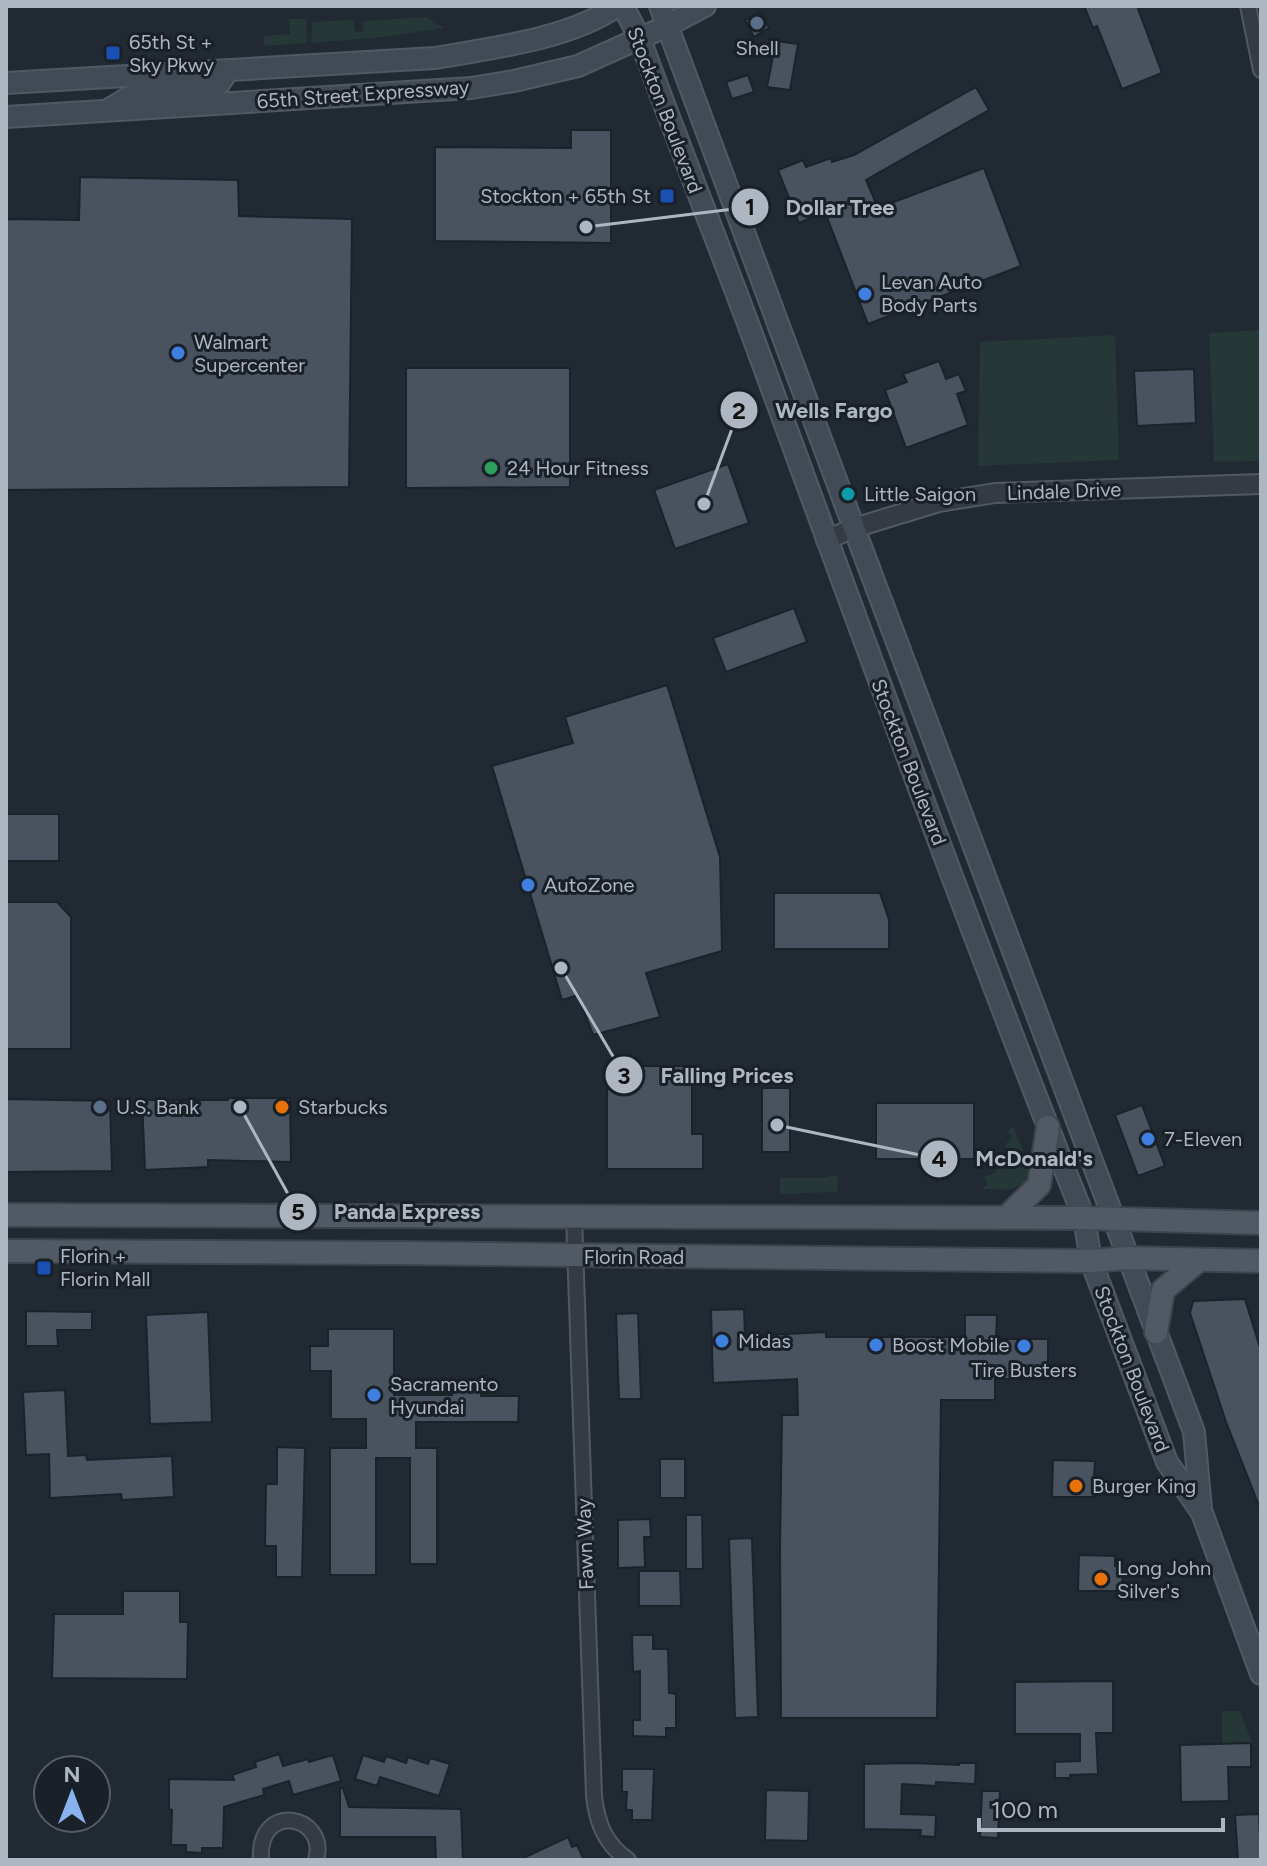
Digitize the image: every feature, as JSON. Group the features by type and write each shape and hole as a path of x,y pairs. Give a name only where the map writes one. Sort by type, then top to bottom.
{"main road":[{"name":"Stockton Boulevard","path":"620,6 640,39 826,540 1084,1218 1091,1261 1167,1462 1202,1513 1261,1674"},
{"name":"65th Street Expressway","path":"6,83 435,58 546,36 602,16 620,6"},
{"name":"Stockton Boulevard","path":"660,6 1194,1432 1202,1513"},
{"name":"65th Street Expressway","path":"6,117 471,88 578,66 705,6"},
{"path":"253,101 252,84 263,79 343,74 379,61"},
{"path":"108,110 140,91 219,84 227,71"},
{"path":"1006,1218 1039,1185 1048,1127"},
{"name":"Florin Road","path":"6,1215 1084,1218 1261,1223"},
{"name":"Florin Road","path":"6,1251 1261,1261"},
{"path":"1156,1332 1163,1290 1199,1260"}],"street":[{"path":"1248,6 1261,70"},
{"name":"Lindale Drive","path":"826,540 854,528 939,502 995,493 1261,484"},
{"name":"Fawn Way","path":"574,1217 594,1796 602,1831 611,1846 628,1860"},
{"path":"261,1860 260,1845 264,1834 277,1823 289,1820 308,1827 316,1837 316,1860"}],"shaded area":[{"path":"427,17 443,28 311,43 312,22 353,20 355,32 363,31 363,21"},
{"path":"289,19 306,19 307,43 264,46 263,36 290,34"},
{"path":"1261,330 1261,461 1214,462 1209,333"},
{"path":"1115,335 1119,460 978,466 980,342"},
{"path":"1014,1128 1030,1170 1017,1187 982,1189 987,1184 984,1177 998,1169 1004,1161 1005,1145 1012,1136 1008,1132"},
{"path":"838,1177 837,1192 780,1194 780,1178"},
{"path":"1222,1711 1240,1711 1252,1742 1222,1743"}],"building":[{"path":"1084,6 1137,6 1162,73 1122,89 1097,26 1093,28"},
{"path":"761,12 769,28 754,37 745,20"},
{"path":"776,41 798,44 790,90 767,87"},
{"path":"748,75 754,92 732,99 726,82"},
{"path":"976,87 989,110 866,180 878,208 984,168 1021,266 868,324 825,212 799,223 778,170 803,160 806,167 831,158 832,162 854,155"},
{"path":"571,130 611,130 611,243 435,241 435,147 571,148"},
{"name":"Walmart Supercenter","path":"80,177 238,180 239,216 352,219 349,487 6,490 6,219 79,220"},
{"path":"939,361 946,379 959,374 966,391 957,394 968,425 906,448 885,390 907,382 903,374"},
{"path":"406,368 570,368 570,487 406,488"},
{"path":"1194,369 1196,423 1137,426 1134,371"},
{"path":"728,464 749,523 675,549 654,490"},
{"path":"794,608 807,642 726,672 713,638"},
{"path":"667,685 720,857 722,951 646,973 660,1017 593,1035 578,995 562,1000 492,766 573,743 565,717"},
{"path":"6,814 59,814 59,861 6,861"},
{"path":"774,893 880,893 889,920 889,949 774,949"},
{"path":"6,902 57,902 71,917 71,1049 6,1049"},
{"path":"607,1066 692,1066 692,1134 703,1134 703,1169 607,1169"},
{"path":"762,1088 790,1088 790,1152 762,1152"},
{"path":"290,1098 291,1162 208,1160 208,1167 145,1170 142,1100"},
{"path":"6,1099 110,1101 112,1171 6,1172"},
{"path":"876,1103 974,1103 974,1159 876,1159"},
{"path":"1142,1105 1165,1166 1138,1176 1115,1115"},
{"path":"1245,1299 1261,1351 1260,1508 1226,1422 1190,1313 1193,1301"},
{"path":"744,1309 745,1336 826,1332 826,1337 965,1337 965,1315 997,1315 996,1339 1048,1339 1048,1379 995,1379 995,1400 941,1400 937,1718 781,1718 782,1415 798,1415 797,1379 713,1383 711,1310"},
{"path":"26,1311 92,1312 92,1330 57,1330 58,1346 26,1346"},
{"path":"208,1312 212,1422 150,1424 146,1315"},
{"path":"638,1313 641,1399 619,1399 616,1314"},
{"path":"328,1329 394,1329 394,1395 452,1395 452,1383 481,1383 481,1396 519,1396 518,1422 416,1422 416,1448 437,1448 437,1564 410,1564 410,1458 376,1458 376,1575 330,1575 330,1448 366,1448 366,1419 331,1419 331,1371 310,1371 310,1346 328,1346"},
{"path":"65,1390 68,1456 86,1455 87,1460 172,1456 174,1497 122,1500 121,1494 50,1498 49,1454 26,1455 23,1392"},
{"path":"277,1447 305,1448 302,1577 276,1577 276,1546 265,1546 266,1484 277,1484"},
{"path":"660,1459 685,1459 685,1498 660,1498"},
{"name":"Burger King","path":"1053,1460 1095,1461 1094,1478 1100,1478 1100,1495 1052,1497"},
{"path":"686,1515 702,1515 703,1569 686,1569"},
{"path":"650,1519 651,1537 644,1537 645,1567 618,1568 618,1520"},
{"path":"752,1538 758,1717 735,1718 729,1539"},
{"name":"Long John Silver's","path":"1079,1555 1115,1556 1115,1566 1123,1566 1122,1591 1078,1591"},
{"path":"639,1571 680,1571 681,1606 639,1606"},
{"path":"123,1591 180,1591 180,1622 188,1622 187,1679 52,1678 54,1614 123,1614"},
{"path":"632,1635 653,1635 653,1649 668,1649 669,1693 676,1694 676,1728 666,1728 666,1737 633,1736 633,1720 640,1720 640,1671 633,1672"},
{"path":"1113,1681 1113,1733 1096,1733 1098,1774 1055,1778 1055,1762 1080,1761 1080,1734 1015,1734 1015,1682"},
{"path":"1251,1743 1251,1767 1228,1767 1229,1801 1181,1802 1180,1745"},
{"path":"279,1754 283,1766 333,1755 341,1781 293,1795 289,1781 263,1789 264,1795 224,1807 223,1848 202,1848 202,1853 186,1852 186,1845 171,1845 169,1779 234,1780 232,1775 256,1767 255,1762"},
{"path":"363,1755 384,1762 386,1756 406,1763 408,1757 428,1764 430,1758 450,1764 439,1796 380,1777 377,1786 355,1779"},
{"path":"976,1763 975,1784 902,1784 901,1814 936,1815 935,1837 920,1836 921,1830 864,1829 864,1764"},
{"path":"622,1769 654,1769 652,1820 632,1820 632,1810 626,1810 627,1792 622,1792"},
{"path":"340,1788 343,1788 349,1807 461,1809 463,1860 436,1860 435,1837 340,1837"},
{"path":"766,1790 809,1791 808,1841 765,1840"},
{"path":"982,1791 1000,1791 998,1838 980,1837"},
{"path":"1259,1814 1261,1860 1238,1860 1235,1815"},
{"path":"568,1837 572,1847 577,1845 584,1860 519,1860"}],"place":[{"name":"Shell","path":"757,23"},
{"name":"65th St + Sky Pkwy","path":"113,53"},
{"name":"Stockton + 65th St","path":"667,196"},
{"name":"Dollar Tree","path":"586,227"},
{"name":"Levan Auto Body Parts","path":"865,294"},
{"name":"Walmart Supercenter","path":"178,353"},
{"name":"24 Hour Fitness","path":"491,468"},
{"name":"Little Saigon","path":"848,494"},
{"name":"Wells Fargo","path":"704,504"},
{"name":"AutoZone","path":"528,885"},
{"name":"Falling Prices","path":"561,968"},
{"name":"U.S. Bank","path":"100,1107"},
{"name":"Panda Express","path":"240,1107"},
{"name":"Starbucks","path":"282,1107"},
{"name":"McDonald's","path":"777,1125"},
{"name":"7-Eleven","path":"1148,1139"},
{"name":"Florin + Florin Mall","path":"44,1268"},
{"name":"Midas","path":"722,1341"},
{"name":"Boost Mobile","path":"876,1345"},
{"name":"Tire Busters","path":"1024,1346"},
{"name":"Sacramento Hyundai","path":"374,1395"},
{"name":"Burger King","path":"1076,1486"},
{"name":"Long John Silver's","path":"1101,1579"}]}
